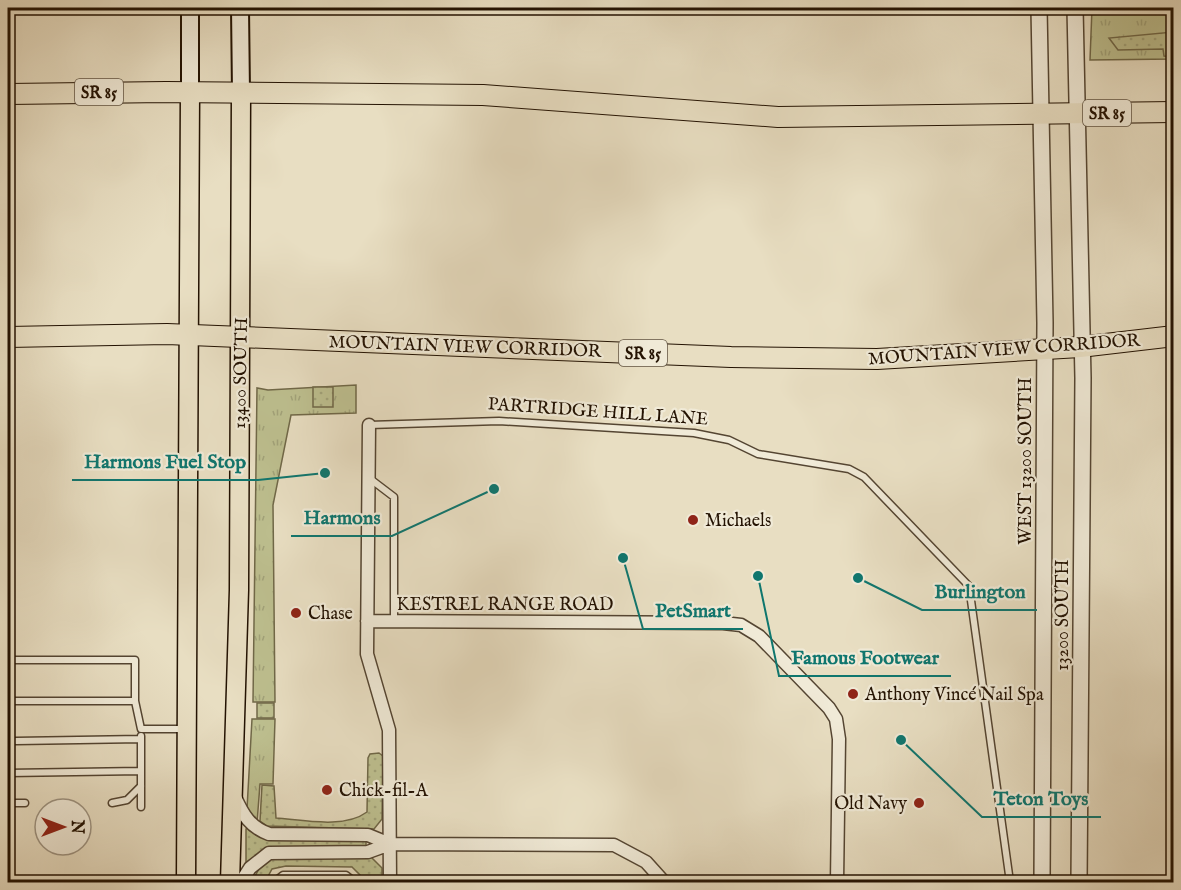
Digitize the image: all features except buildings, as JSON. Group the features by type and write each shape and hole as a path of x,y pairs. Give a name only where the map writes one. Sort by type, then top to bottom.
{"highway":[{"name":"SR 85","path":"8,94 190,92 483,95 778,117 1173,112"},
{"name":"MOUNTAIN VIEW CORRIDOR","path":"8,336 189,336 731,357 854,359 944,357 1080,347 1173,336"}],"main road":[{"path":"186,882 190,8"},
{"name":"13400 SOUTH","path":"230,882 239,590 240,8"}],"street":[{"path":"1039,8 1040,113"},
{"path":"1075,8 1080,347"},
{"name":"WEST 13200 SOUTH","path":"1040,113 1045,349 1042,882"},
{"name":"13200 SOUTH","path":"1079,882 1083,378 1080,347"},
{"name":"PARTRIDGE HILL LANE","path":"369,425 369,662 389,729 390,882"},
{"name":"KESTREL RANGE ROAD","path":"368,621 723,623 741,625 763,639 829,708 836,719 839,739 837,882"},
{"path":"232,789 245,819 260,831 269,834 368,835 390,844"},
{"path":"241,882 250,867 269,853 368,852 390,844 614,845 646,862 664,882"}],"lane":[{"name":"PARTRIDGE HILL LANE","path":"369,425 499,421 694,433 729,440 758,454 849,469 864,477 969,586 1010,882"},
{"path":"369,477 394,497 394,621"},
{"path":"8,660 135,660 135,701 141,729 141,807"},
{"path":"8,701 135,701"},
{"path":"141,729 186,729"},
{"path":"16,741 141,739"},
{"path":"8,773 141,771"},
{"path":"112,803 127,800 141,786"},
{"path":"8,803 25,803"},
{"path":"274,882 283,875 346,875 355,882"}],"green space":[{"path":"1092,8 1173,8 1173,59 1090,60"},
{"path":"1173,32 1173,57 1164,56 1163,49 1118,50 1109,38"},
{"path":"356,385 356,413 291,415 273,505 275,702 253,702 257,388 268,390"},
{"path":"313,387 333,387 333,407 313,407"},
{"path":"257,703 274,703 274,718 257,718"},
{"path":"252,719 275,719 273,784 260,784 257,823 247,809"},
{"path":"379,753 383,756 382,819 374,829 267,826 260,821 262,785 274,786 276,818 335,822 358,817 367,812 368,758 370,754"},
{"path":"246,829 366,840 366,848 266,849 246,863"},
{"path":"276,856 371,857 382,868 382,882 363,882 361,876 352,867 286,866 272,869 265,882 252,882 262,863"}],"place":[{"name":"Harmons Fuel Stop","path":"325,473"},
{"name":"Harmons","path":"494,489"},
{"name":"Michaels","path":"693,520"},
{"name":"PetSmart","path":"623,558"},
{"name":"Famous Footwear","path":"758,576"},
{"name":"Burlington","path":"858,578"},
{"name":"Chase","path":"296,613"},
{"name":"Anthony Vincé Nail Spa","path":"853,694"},
{"name":"Teton Toys","path":"901,740"},
{"name":"Chick-fil-A","path":"327,790"},
{"name":"Old Navy","path":"919,803"}]}
